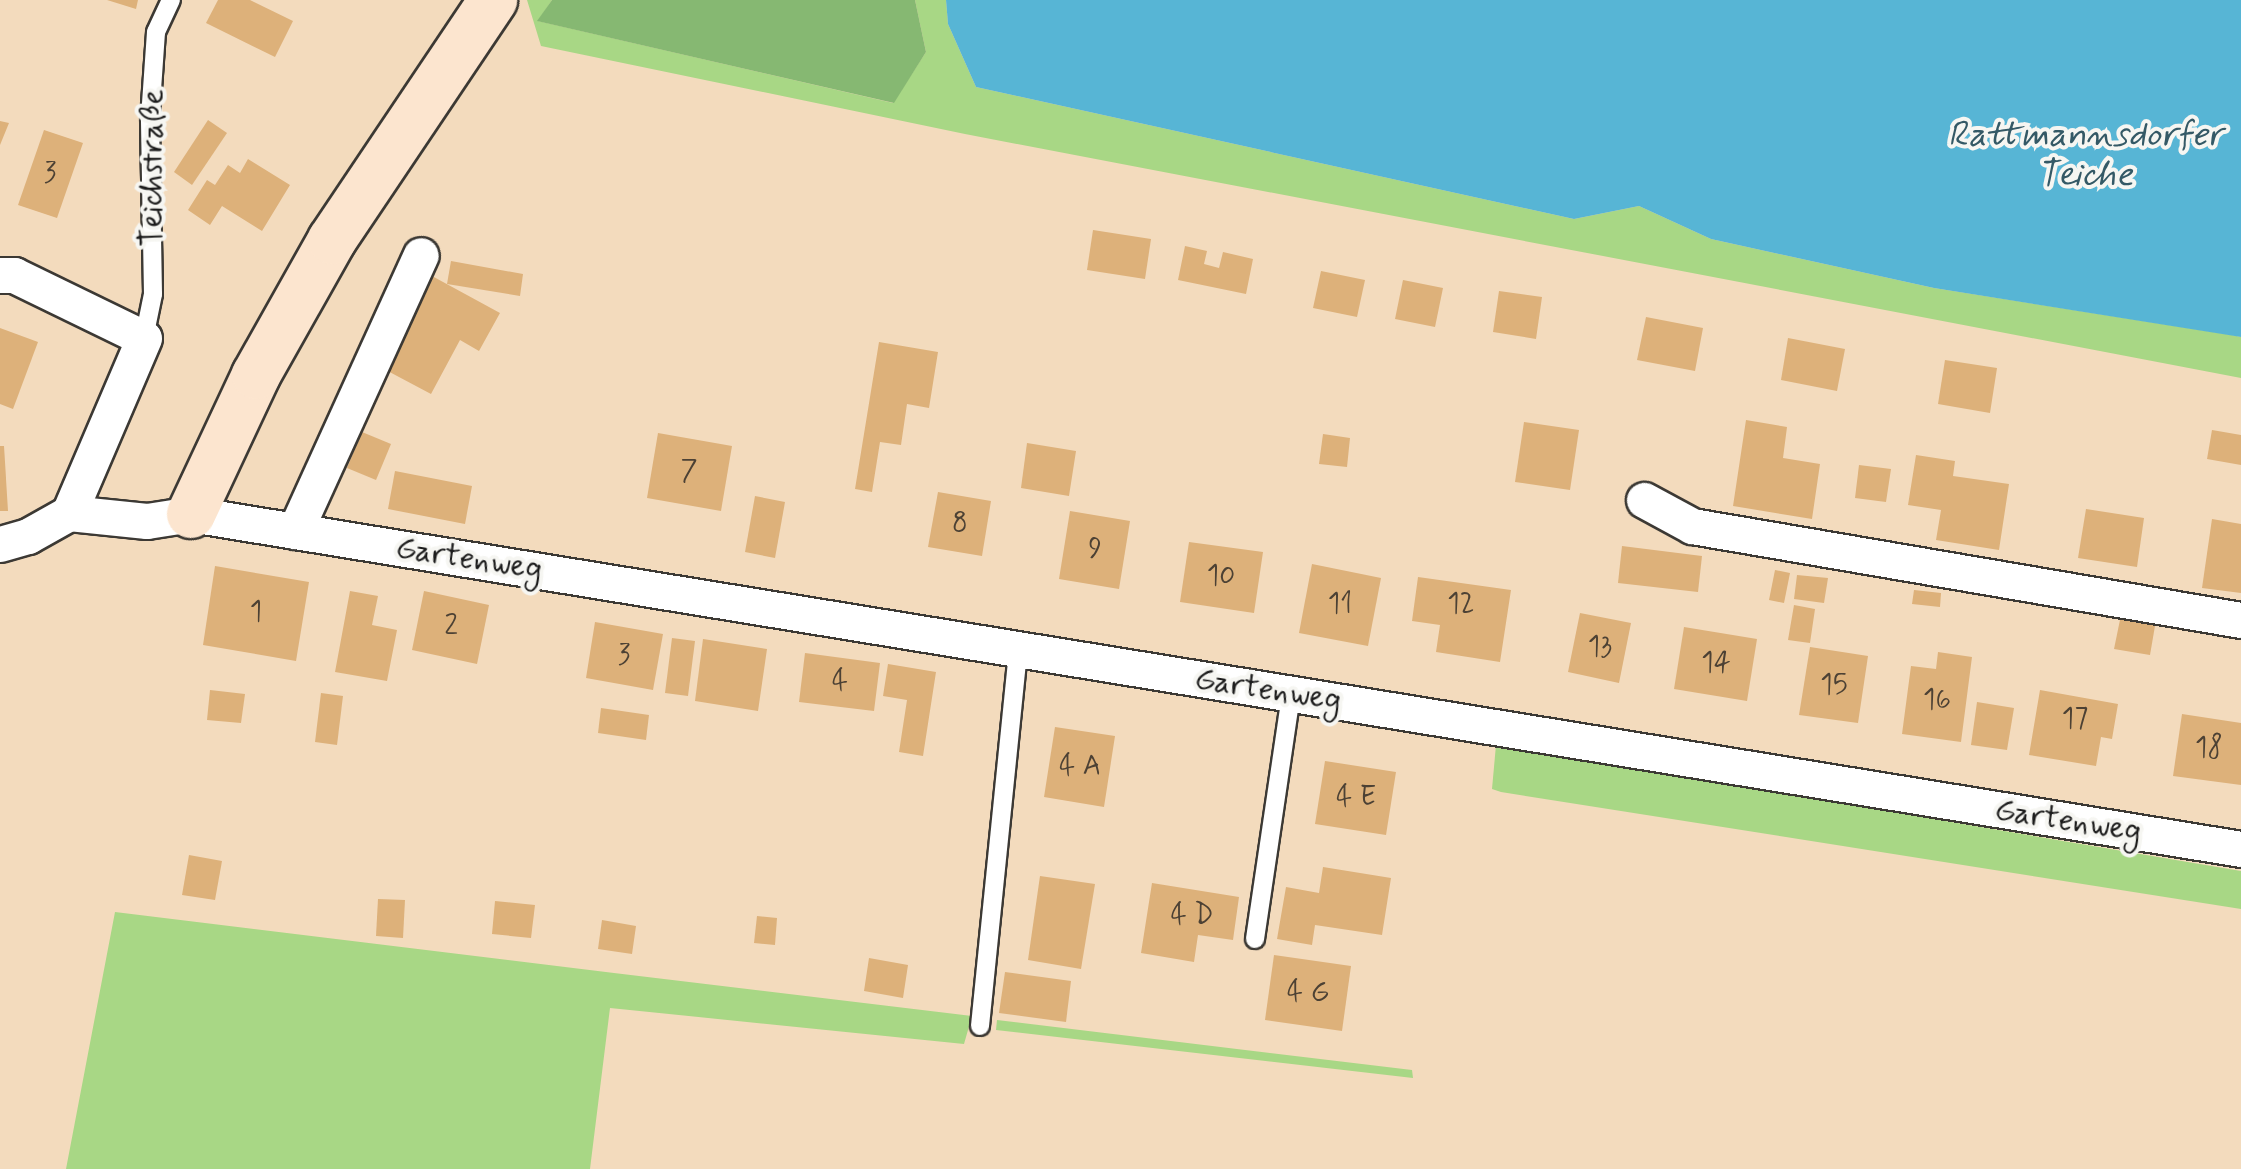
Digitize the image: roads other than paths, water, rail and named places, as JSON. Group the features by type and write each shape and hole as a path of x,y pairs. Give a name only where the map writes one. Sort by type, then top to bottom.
{"main road":[{"path":"191,514 256,375 332,240 493,0"}],"street":[{"path":"296,531 420,255"},
{"path":"0,274 14,276 144,338"},
{"name":"Teichstraße","path":"69,513 144,338"},
{"path":"1644,500 1692,526 2241,620"},
{"path":"0,544 28,536 69,513"},
{"name":"Gartenweg","path":"69,513 147,521 191,514 2241,849"}],"lane":[{"name":"Teichstraße","path":"144,338 153,294 150,118 156,32 171,0"},
{"path":"980,1026 1018,649"},
{"path":"1255,939 1291,694"}],"water":[{"name":"Rattmannsdorfer Teiche","path":"946,0 2241,0 2241,337 1934,288 1711,239 1639,206 1574,219 976,87 948,24"}]}
